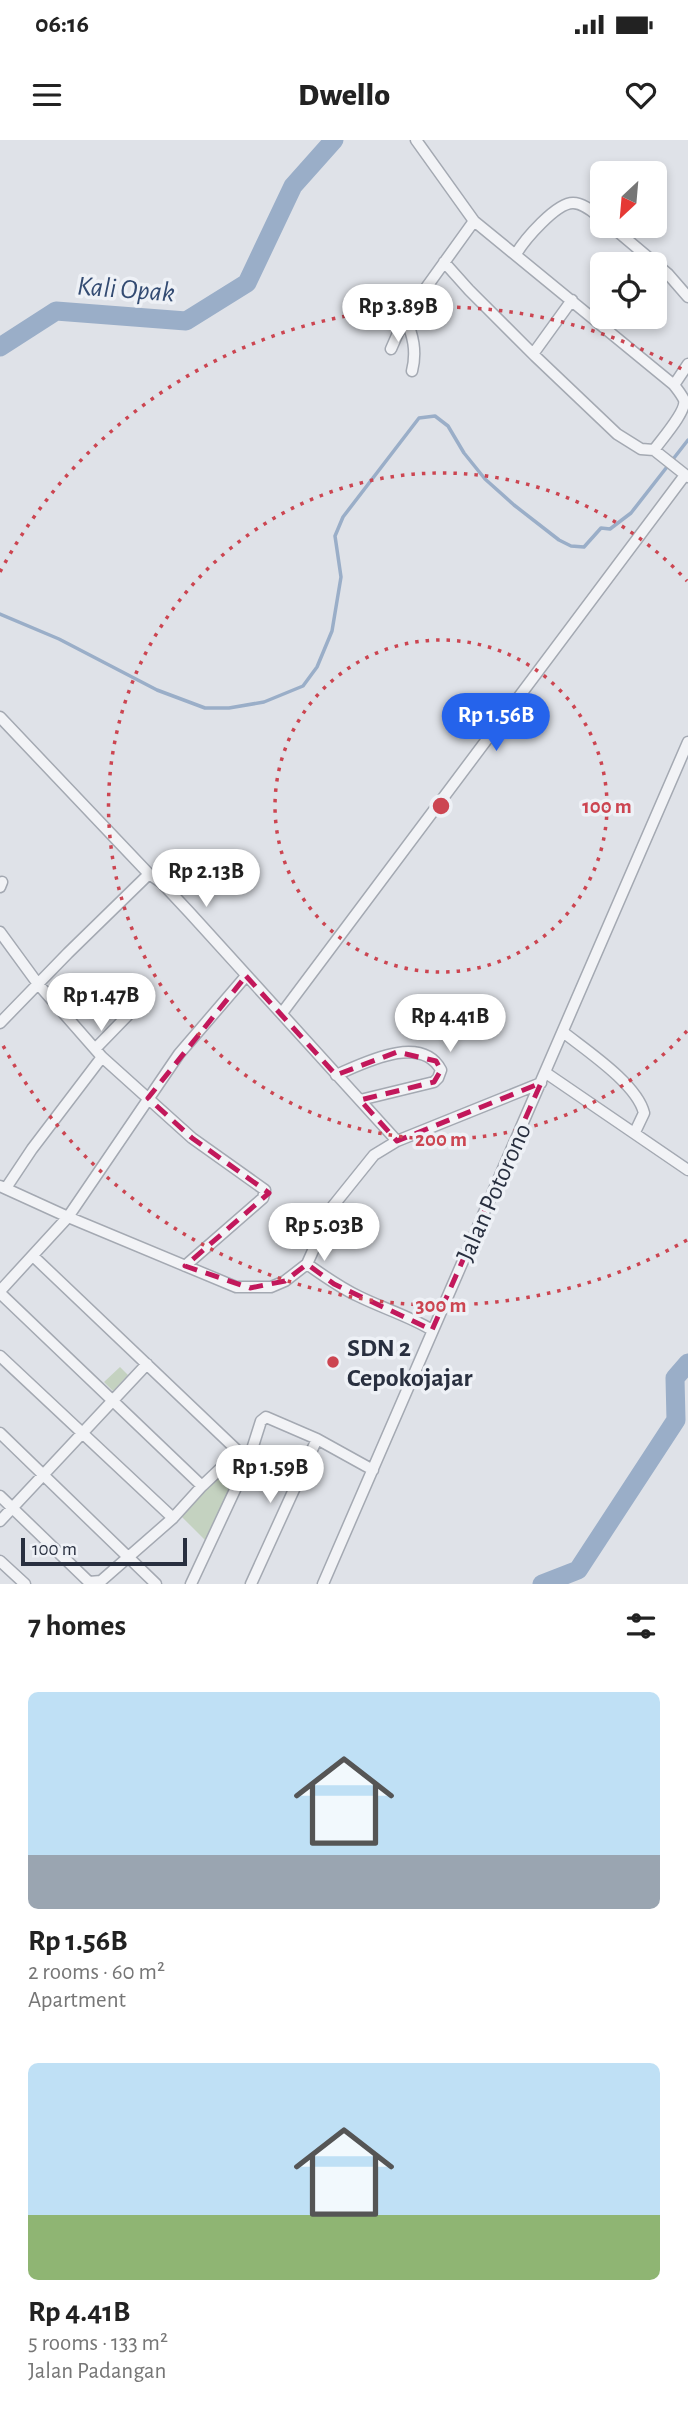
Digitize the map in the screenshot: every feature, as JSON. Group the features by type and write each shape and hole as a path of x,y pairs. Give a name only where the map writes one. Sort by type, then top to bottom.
{"street":[{"path":"416,140 474,221 674,385 684,398 684,405 654,450"},
{"path":"516,254 535,227 562,206 574,202 590,209"},
{"path":"391,349 405,317 474,221"},
{"path":"625,238 668,274 688,297"},
{"path":"282,1013 687,476 654,450 641,449 617,434 533,354 444,262"},
{"path":"533,354 572,300"},
{"path":"405,317 412,332 415,357 412,371"},
{"path":"674,385 688,364"},
{"path":"0,717 149,874 162,883 397,1141"},
{"name":"Jalan Potorono","path":"323,1584 688,742"},
{"path":"0,1023 149,874"},
{"path":"0,932 38,984 99,1053 192,1138 265,1190 266,1194 185,1266"},
{"path":"202,1486 0,1292 68,1217 179,1054 246,975"},
{"path":"128,1015 3,1187 236,1287 271,1287 285,1281 307,1264 333,1206 374,1155 397,1141 543,1078 635,1132 688,1170"},
{"path":"563,1032 603,1063 642,1105 644,1113 635,1132"},
{"path":"337,1075 377,1057 397,1052 429,1058 436,1061 441,1070 438,1078 428,1084 360,1100"},
{"path":"33,1256 248,1462"},
{"path":"307,1264 346,1290 420,1322 432,1330"},
{"path":"0,1356 173,1518"},
{"path":"0,1521 147,1364"},
{"path":"191,1584 248,1462 261,1422 266,1417 317,1439 373,1470"},
{"path":"0,1433 156,1584"},
{"path":"251,1584 317,1439"},
{"path":"0,1496 89,1582 101,1581 173,1518 239,1451"},
{"path":"0,1561 25,1584"}],"highlighted area":[{"path":"246,976 336,1075 397,1052 436,1061 441,1070 434,1082 360,1100 397,1141 541,1083 432,1330 334,1284 307,1264 285,1281 250,1288 185,1266 269,1193 192,1138 148,1098"}],"green space":[{"path":"120,1367 128,1375 113,1391 104,1382"},
{"path":"227,1468 238,1478 205,1540 180,1515"}],"waterway":[{"name":"Kali Opak","path":"0,347 56,311 186,321 247,283 293,186 334,140"},
{"path":"0,614 59,639 157,690 205,708 229,708 264,702 303,686 317,667 332,631 341,577 335,536 343,517 419,418 435,416 448,426 464,453 485,479 514,505 559,540 571,546 584,547 601,528 610,529 631,513 688,440"},
{"path":"542,1584 578,1570 676,1420 675,1378 688,1363"}],"place":[{"name":"SDN 2 Cepokojajar","path":"333,1362"}]}
